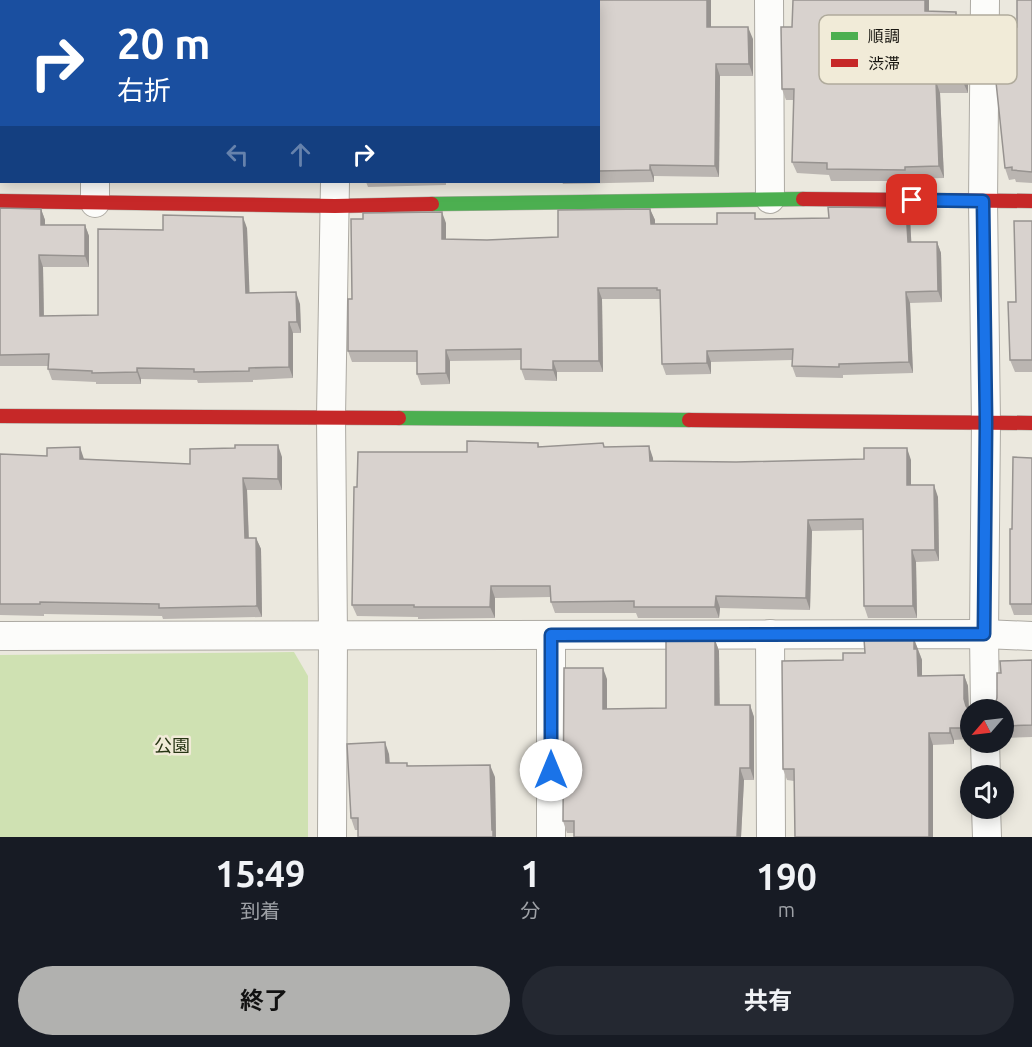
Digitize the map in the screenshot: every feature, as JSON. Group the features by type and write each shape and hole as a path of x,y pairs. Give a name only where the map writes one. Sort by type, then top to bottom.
{"street":[{"path":"769,0 770,199"},
{"path":"985,0 985,15"},
{"path":"984,84 985,699"},
{"path":"0,201 95,192 335,194 564,192 770,199 1032,201"},
{"path":"332,837 331,417 335,194"},
{"path":"0,416 1032,423"},
{"path":"0,636 770,634 1032,636"},
{"path":"770,634 771,837"},
{"path":"551,635 551,837"},
{"path":"986,819 987,837"}],"green space":[{"name":"公園","path":"294,652 308,676 308,837 0,837 0,655"}],"building":[{"path":"600,0 707,0 707,27 748,27 749,64 716,64 715,166 650,165 650,170 600,171"},
{"path":"793,0 925,0 925,11 956,12 956,15 819,15 819,84 936,84 939,166 905,167 905,170 827,169 827,163 792,162 794,89 782,89 781,27 792,27"},
{"path":"1017,0 1032,0 1032,172 1012,170 1012,167 1005,168 996,84 1017,84"},
{"path":"828,207 906,208 908,242 937,242 938,291 906,292 909,362 839,364 839,367 792,366 793,349 707,351 707,363 662,364 660,290 657,288 598,288 599,361 553,361 553,370 521,369 521,349 446,350 446,373 417,374 417,351 348,351 348,299 352,299 351,219 363,219 363,213 442,212 442,239 487,240 558,237 558,210 650,209 651,224 717,224 717,213 755,213 755,219 829,218"},
{"path":"0,208 41,209 41,225 85,225 85,256 39,255 40,316 98,315 98,229 163,230 163,215 243,217 246,293 296,292 297,322 289,322 289,367 249,368 249,371 194,372 194,369 137,368 137,372 92,373 92,371 48,369 49,354 0,355"},
{"path":"1014,221 1032,221 1032,360 1010,360 1008,302 1016,302"},
{"path":"467,441 538,443 538,447 603,443 604,447 649,446 650,461 736,462 864,459 864,448 907,448 907,485 934,485 935,550 912,550 913,606 864,606 863,519 808,520 806,598 716,596 715,607 634,607 634,601 551,602 550,586 491,586 490,607 352,605 354,487 357,487 358,452 467,452"},
{"path":"235,445 278,445 278,479 243,478 245,538 256,538 257,606 159,608 159,604 40,602 40,604 0,604 0,454 47,456 47,448 80,447 80,459 190,464 190,449 235,448"},
{"path":"1013,457 1032,458 1032,604 1010,604"},
{"path":"864,639 914,639 914,649 917,649 918,676 964,675 964,699 960,699 960,728 950,728 950,733 929,733 929,837 795,837 794,769 783,769 782,661 843,660 843,653 865,653"},
{"path":"666,640 715,640 715,705 750,705 750,768 740,768 737,837 574,837 574,821 563,821 564,668 603,668 603,709 666,708"},
{"path":"1032,660 1032,725 1014,726 1014,699 997,699 997,673 1001,673 1000,661"},
{"path":"385,742 386,763 407,763 407,766 490,765 493,837 358,837 358,818 351,818 347,744"}],"traffic: fast":[{"path":"432,204 803,199"},
{"path":"399,418 689,420"}],"traffic: jam":[{"path":"803,199 1032,201"},
{"path":"0,201 335,206 432,204"},
{"path":"0,416 399,418"},
{"path":"689,420 1032,423"}],"route":[{"path":"551,770 551,635 984,634 986,423 983,201 912,200"}]}
